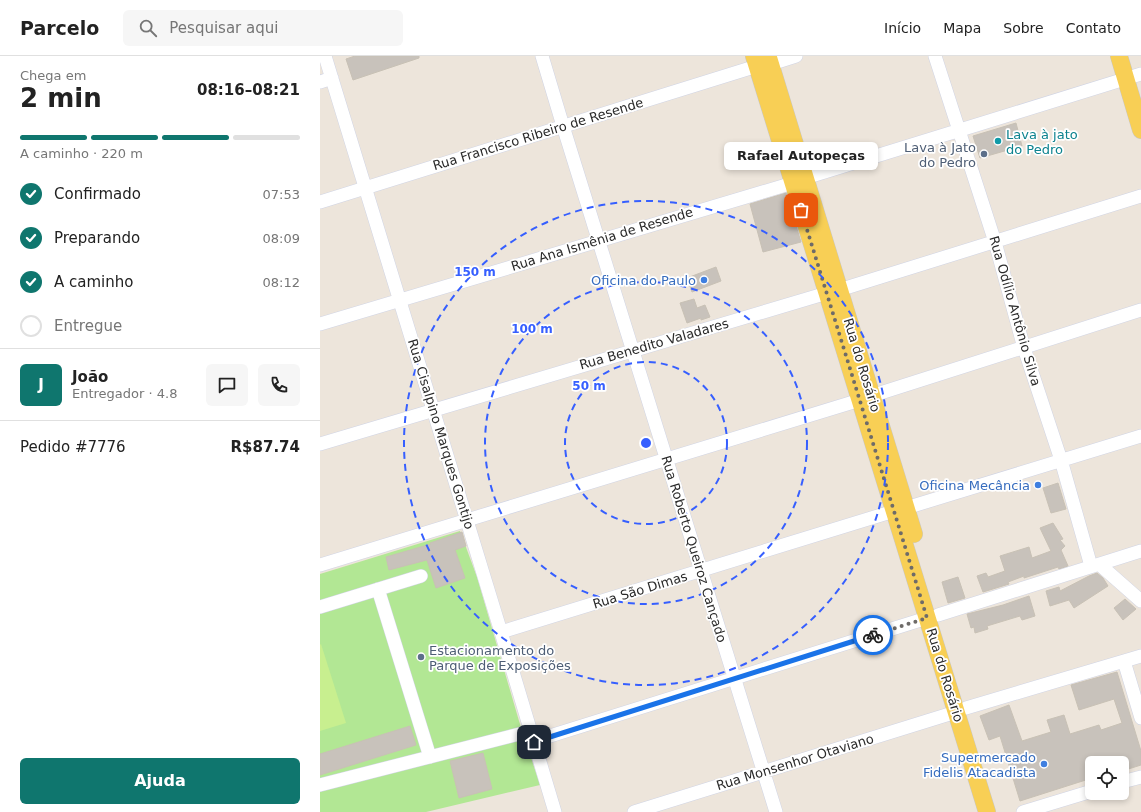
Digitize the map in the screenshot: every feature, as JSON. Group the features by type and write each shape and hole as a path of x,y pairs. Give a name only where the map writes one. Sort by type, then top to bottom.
{"main road":[{"path":"1119,56 1133,76 1141,130"},
{"name":"Rua do Rosário","path":"762,60 961,710 998,812"},
{"name":"Rua do Rosário","path":"961,710 987,812"}],"street":[{"name":"Rua Cisalpino Marques Gontijo","path":"325,56 326,80 365,188 555,812"},
{"name":"Rua Roberto Queiroz Cançado","path":"542,56 776,812"},
{"name":"Rua Francisco Ribeiro de Resende","path":"320,202 563,126 762,60 796,56"},
{"name":"Rua Odílio Antônio Silva","path":"935,56 995,242 1024,348 1095,565"},
{"name":"Rua Ana Ismênia de Resende","path":"320,324 799,180 1133,76"},
{"name":"Rua Benedito Valadares","path":"320,444 433,409 833,292 1141,196"},
{"path":"320,564 866,398 1141,310"},
{"name":"Rua São Dimas","path":"501,632 1141,436"},
{"path":"320,785 430,758 532,736 735,678 1141,551"},
{"path":"1095,565 1141,601"},
{"path":"320,606 421,576"},
{"path":"378,589 430,758"},
{"name":"Rua Monsenhor Otaviano","path":"634,812 961,710 1141,656"},
{"path":"1124,661 1141,718"},
{"path":"1129,780 1141,777"},
{"path":"1023,812 1085,793"}],"green space":[{"path":"460,531 477,577 519,721 540,785 426,812 320,812 320,574"},
{"path":"321,644 346,723 320,731 320,645"}],"building":[{"path":"355,56 419,56 419,58 353,80 346,59"},
{"name":"Lava à jato do Pedro","path":"1016,123 1022,146 980,158 973,136"},
{"path":"786,193 801,242 763,252 750,204"},
{"name":"Oficina do Paulo","path":"716,267 721,281 692,292 687,278"},
{"path":"694,299 697,308 705,305 710,317 701,320 701,318 687,323 680,303"},
{"path":"1058,483 1066,509 1051,513 1043,488"},
{"path":"1053,523 1063,539 1060,540 1065,546 1061,550 1068,566 1059,569 1058,567 1024,578 1024,576 1008,582 1009,584 983,592 977,576 986,573 988,577 1005,571 1000,556 1029,547 1032,558 1051,551 1040,528"},
{"path":"462,532 466,546 455,550 465,578 436,588 427,560 389,570 386,557 431,544 430,543"},
{"path":"1097,573 1103,578 1108,586 1074,608 1069,600 1050,606 1046,591 1059,587 1060,591"},
{"path":"958,577 965,598 948,603 942,582"},
{"path":"1029,596 1035,616 1022,620 1020,616 987,626 988,629 975,633 974,627 971,628 967,614 1003,605"},
{"path":"1125,599 1136,609 1123,620 1114,608"},
{"path":"1117,672 1141,751 1141,765 1129,769 1129,756 1085,756 1085,780 1020,801 1000,736 989,740 980,716 1009,705 1022,741 1051,732 1047,720 1064,715 1070,734 1099,725 1101,730 1122,723 1114,699 1079,710 1071,685"},
{"path":"410,726 416,745 320,775 320,754"},
{"path":"483,753 492,789 459,798 450,761"}],"way so far":[{"path":"801,210 927,618 873,635"}],"place":[{"name":"Lava à jato do Pedro","path":"998,141"},
{"name":"Lava à Jato do Pedro","path":"984,154"},
{"name":"Rafael Autopeças","path":"801,210"},
{"name":"Oficina do Paulo","path":"704,280"},
{"name":"Oficina Mecância","path":"1038,485"},
{"name":"Estacionamento do Parque de Exposições","path":"421,657"},
{"name":"Supermercado Fidelis Atacadista","path":"1044,764"}],"route":[{"path":"534,742 873,635"}]}
